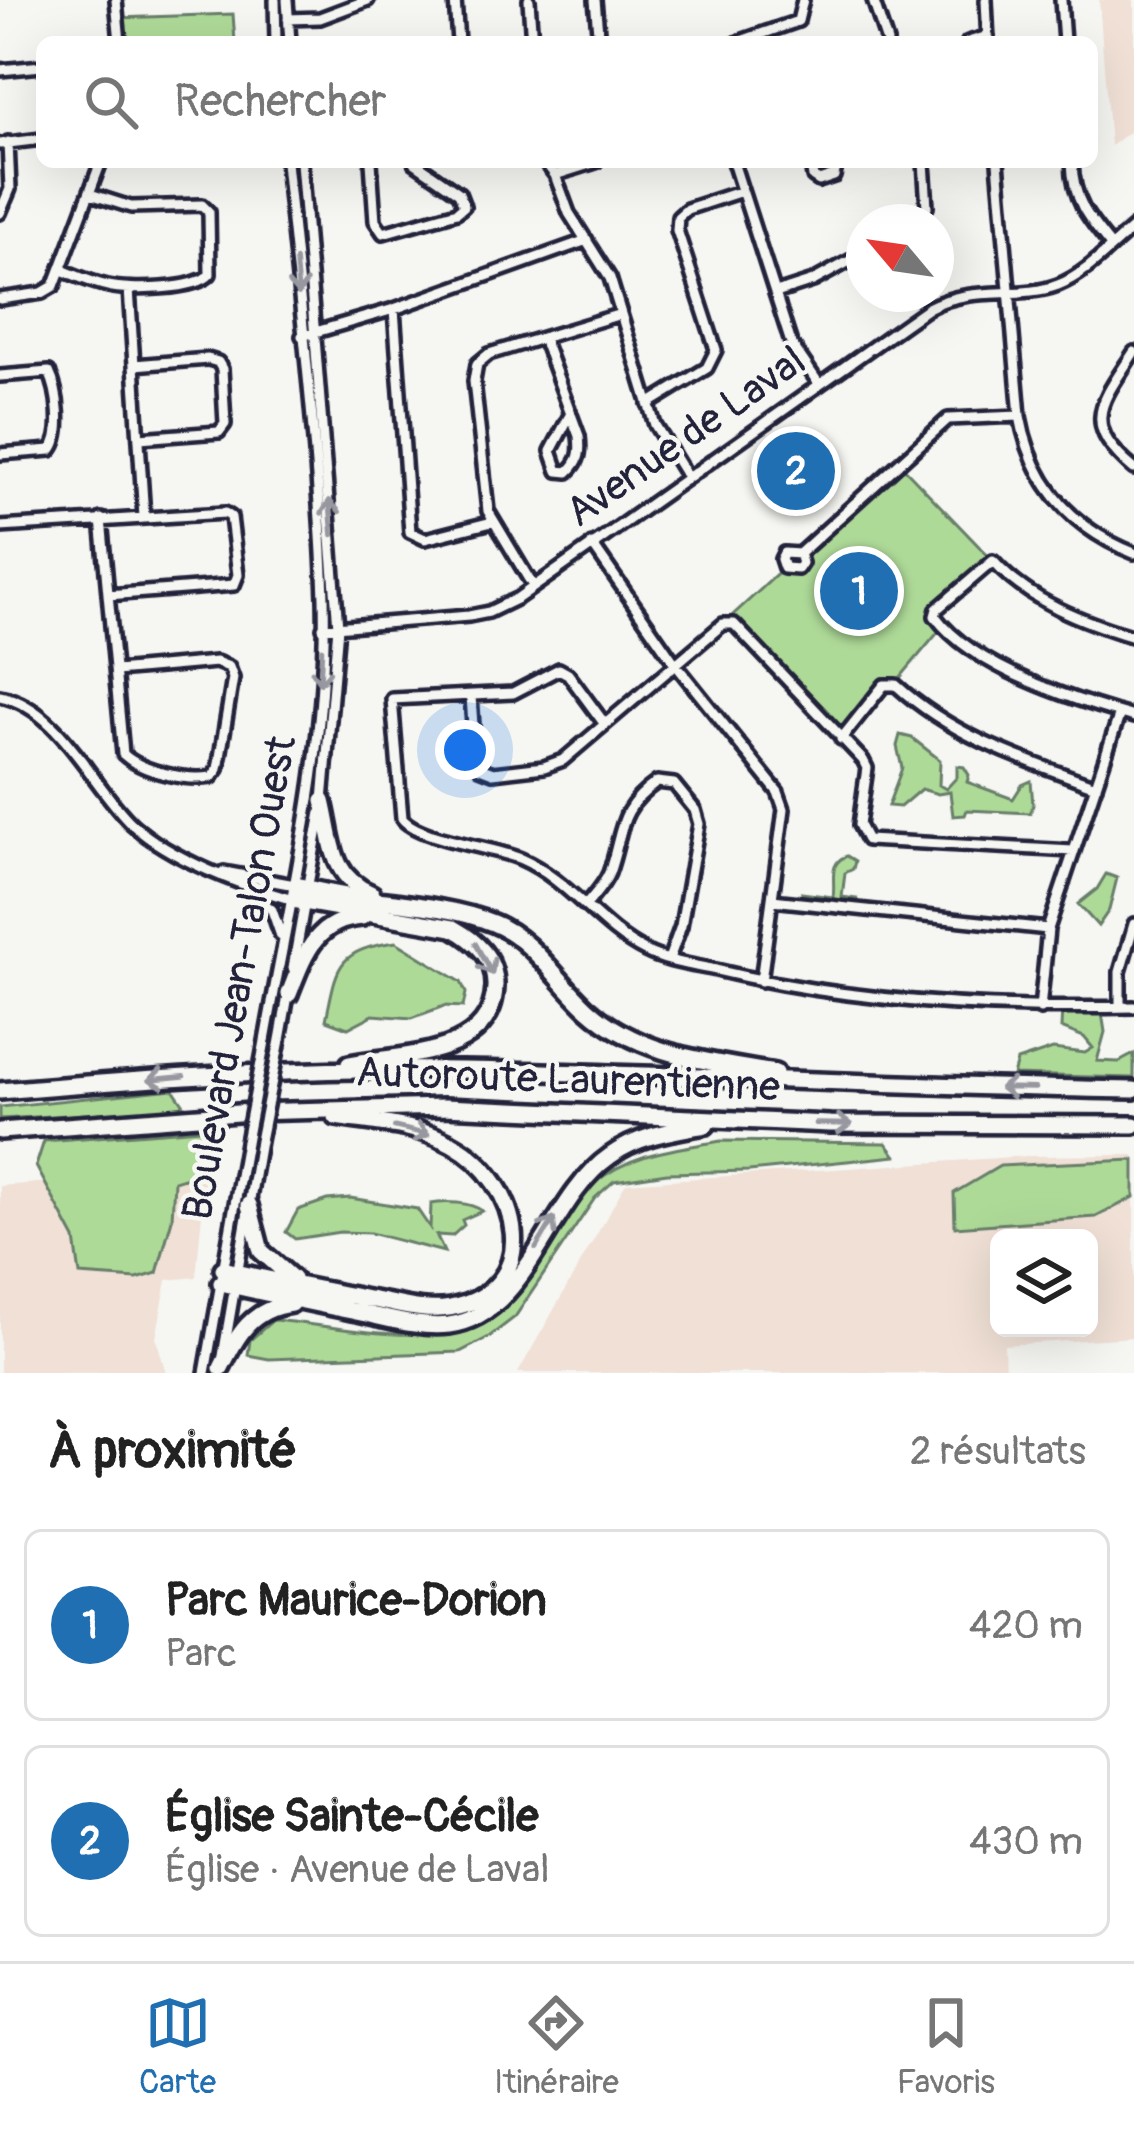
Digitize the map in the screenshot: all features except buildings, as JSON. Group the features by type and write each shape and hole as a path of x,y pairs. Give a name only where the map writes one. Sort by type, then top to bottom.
{"highway":[{"path":"323,801 337,865 356,888 398,903"},
{"path":"300,893 398,903 497,924 530,947 590,1011 658,1052 831,1082"},
{"path":"300,893 383,917 453,928 471,938 494,970 495,991 490,1012 477,1031 430,1052 304,1072"},
{"path":"289,994 306,952 328,926 344,919 383,917"},
{"name":"Autoroute Laurentienne","path":"0,1091 218,1073 460,1070 1134,1090"},
{"name":"Autoroute Laurentienne","path":"0,1131 297,1111 444,1107 733,1120 1134,1125"},
{"path":"215,1371 244,1325 271,1307 306,1294 432,1310 473,1301 489,1290 509,1262 513,1216 493,1178 452,1144 407,1128 297,1111"},
{"path":"229,1278 433,1326 477,1317 513,1287 582,1179 611,1155 643,1137 733,1120"},
{"path":"249,1205 261,1251 306,1294"}],"street":[{"path":"116,0 119,36"},
{"path":"275,0 276,36"},
{"path":"286,0 289,36"},
{"path":"288,19 320,18 368,0"},
{"path":"455,0 456,36"},
{"path":"530,0 532,36"},
{"path":"595,0 598,36"},
{"path":"755,36 798,21 803,0"},
{"path":"873,0 885,36"},
{"path":"986,0 988,36"},
{"path":"1061,0 1064,36"},
{"path":"0,70 36,67"},
{"path":"0,213 10,189 4,143 36,140"},
{"path":"0,299 49,291 62,270 99,168"},
{"name":"Boulevard Jean-Talon Ouest","path":"215,1371 229,1278 249,1205 289,994 323,628 287,168"},
{"name":"Boulevard Jean-Talon Ouest","path":"215,1371 246,1142 283,943 323,801 338,627 302,168"},
{"path":"371,168 375,221 383,233 464,206 459,193 423,168"},
{"path":"550,168 569,212 610,278 648,404 687,477"},
{"path":"555,175 577,168"},
{"path":"735,168 790,343 819,384"},
{"path":"815,168 813,177 819,181 834,176 836,168"},
{"path":"925,168 928,204"},
{"path":"999,168 1020,416 1029,455 1057,502 1103,540 1134,553"},
{"path":"1072,168 1080,209 1112,246"},
{"path":"648,404 707,368 716,350 677,230 677,217 687,209 742,191"},
{"path":"62,270 129,289 204,282 212,268 209,212 197,203 131,207 90,194"},
{"name":"Avenue de Laval","path":"323,628 489,612 947,298 1057,286 1084,270 1134,227"},
{"path":"302,336 394,309 587,240"},
{"path":"776,293 813,281 846,263"},
{"path":"129,289 145,517"},
{"path":"394,309 410,532 425,539 492,522"},
{"path":"533,586 488,511 475,371 481,358 621,314"},
{"path":"543,338 578,436 579,458 568,472 559,471 551,451 570,416"},
{"path":"1134,352 1097,415 1099,428 1134,469"},
{"path":"134,365 208,359 222,369 225,424 219,432 139,438"},
{"path":"0,376 49,372 58,438 51,450 0,454"},
{"path":"799,554 948,419 1020,416"},
{"path":"0,527 229,514 237,581 224,589 108,595"},
{"path":"101,519 122,748 126,758 157,771 212,777 218,769 233,678 229,667 216,662 116,670"},
{"path":"592,544 676,665 778,792 784,809 761,981"},
{"path":"1134,637 1102,628 1024,591 993,561 937,608 937,620 967,646 1004,668 1134,717"},
{"path":"471,697 475,756 485,771 555,764 723,624 734,624 867,768 860,825 867,840 1073,851"},
{"path":"604,723 568,674 559,669 525,689 471,697 392,699 400,808 406,825 525,861 555,878 638,948 669,959 761,981 957,1004 1134,1007"},
{"path":"841,739 884,686 896,686 929,715 981,742 1096,786"},
{"path":"0,696 23,703 44,719 132,824 154,841 243,885 272,910 283,943"},
{"path":"1040,1009 1048,929 1120,713"},
{"path":"586,904 608,874 620,825 632,801 657,782 674,784 695,810 699,824 681,926 669,959"},
{"path":"218,872 300,893"},
{"path":"243,885 300,893"},
{"path":"772,900 1048,929"},
{"path":"1120,1007 1120,972 1134,924"}],"shaded area":[{"path":"1099,0 1134,0 1134,128 1110,146"},
{"path":"1134,1155 1134,1337 1004,1345 1005,1373 518,1373 626,1183 1028,1156"},
{"path":"206,1170 196,1277 167,1280 156,1338 166,1373 0,1373 0,1186"}],"green space":[{"path":"233,14 235,36 120,36 118,18"},
{"path":"898,462 993,561 937,608 940,630 894,685 884,686 841,739 736,625 723,624 784,568 795,571 799,554"},
{"path":"900,735 912,738 940,760 939,785 946,789 957,777 957,766 969,775 967,782 1013,799 1031,781 1030,813 967,810 965,815 953,816 950,792 921,789 900,807 888,806 902,768 897,746"},
{"path":"847,856 855,861 845,873 842,897 857,899 857,906 805,901 802,893 833,897 835,868"},
{"path":"1106,874 1117,878 1109,910 1098,926 1078,904 1097,889"},
{"path":"396,942 461,982 466,993 463,1007 444,1006 412,1018 373,1015 348,1028 326,1020 342,964 361,950"},
{"path":"1062,1008 1102,1013 1105,1032 1097,1061 1119,1062 1134,1054 1134,1078 1013,1075 1017,1061 1053,1049 1085,1053 1093,1048 1084,1037 1061,1028"},
{"path":"173,1089 186,1108 0,1119 0,1107"},
{"path":"214,1128 200,1173 174,1181 172,1219 157,1273 137,1279 80,1275 75,1239 36,1166 44,1141"},
{"path":"721,1141 886,1143 896,1156 614,1181 595,1198 515,1317 460,1352 269,1359 248,1355 250,1340 273,1320 413,1334 457,1329 481,1319 518,1287 574,1203 606,1174 653,1154"},
{"path":"1134,1160 1134,1197 1096,1217 955,1227 954,1193 1000,1166"},
{"path":"350,1198 417,1209 430,1228 431,1204 457,1203 482,1211 462,1220 464,1225 452,1236 436,1235 444,1252 370,1233 295,1239 286,1232 298,1210"}],"place":[{"name":"Église Sainte-Cécile","path":"796,471"},
{"name":"Parc Maurice-Dorion","path":"859,591"}]}
